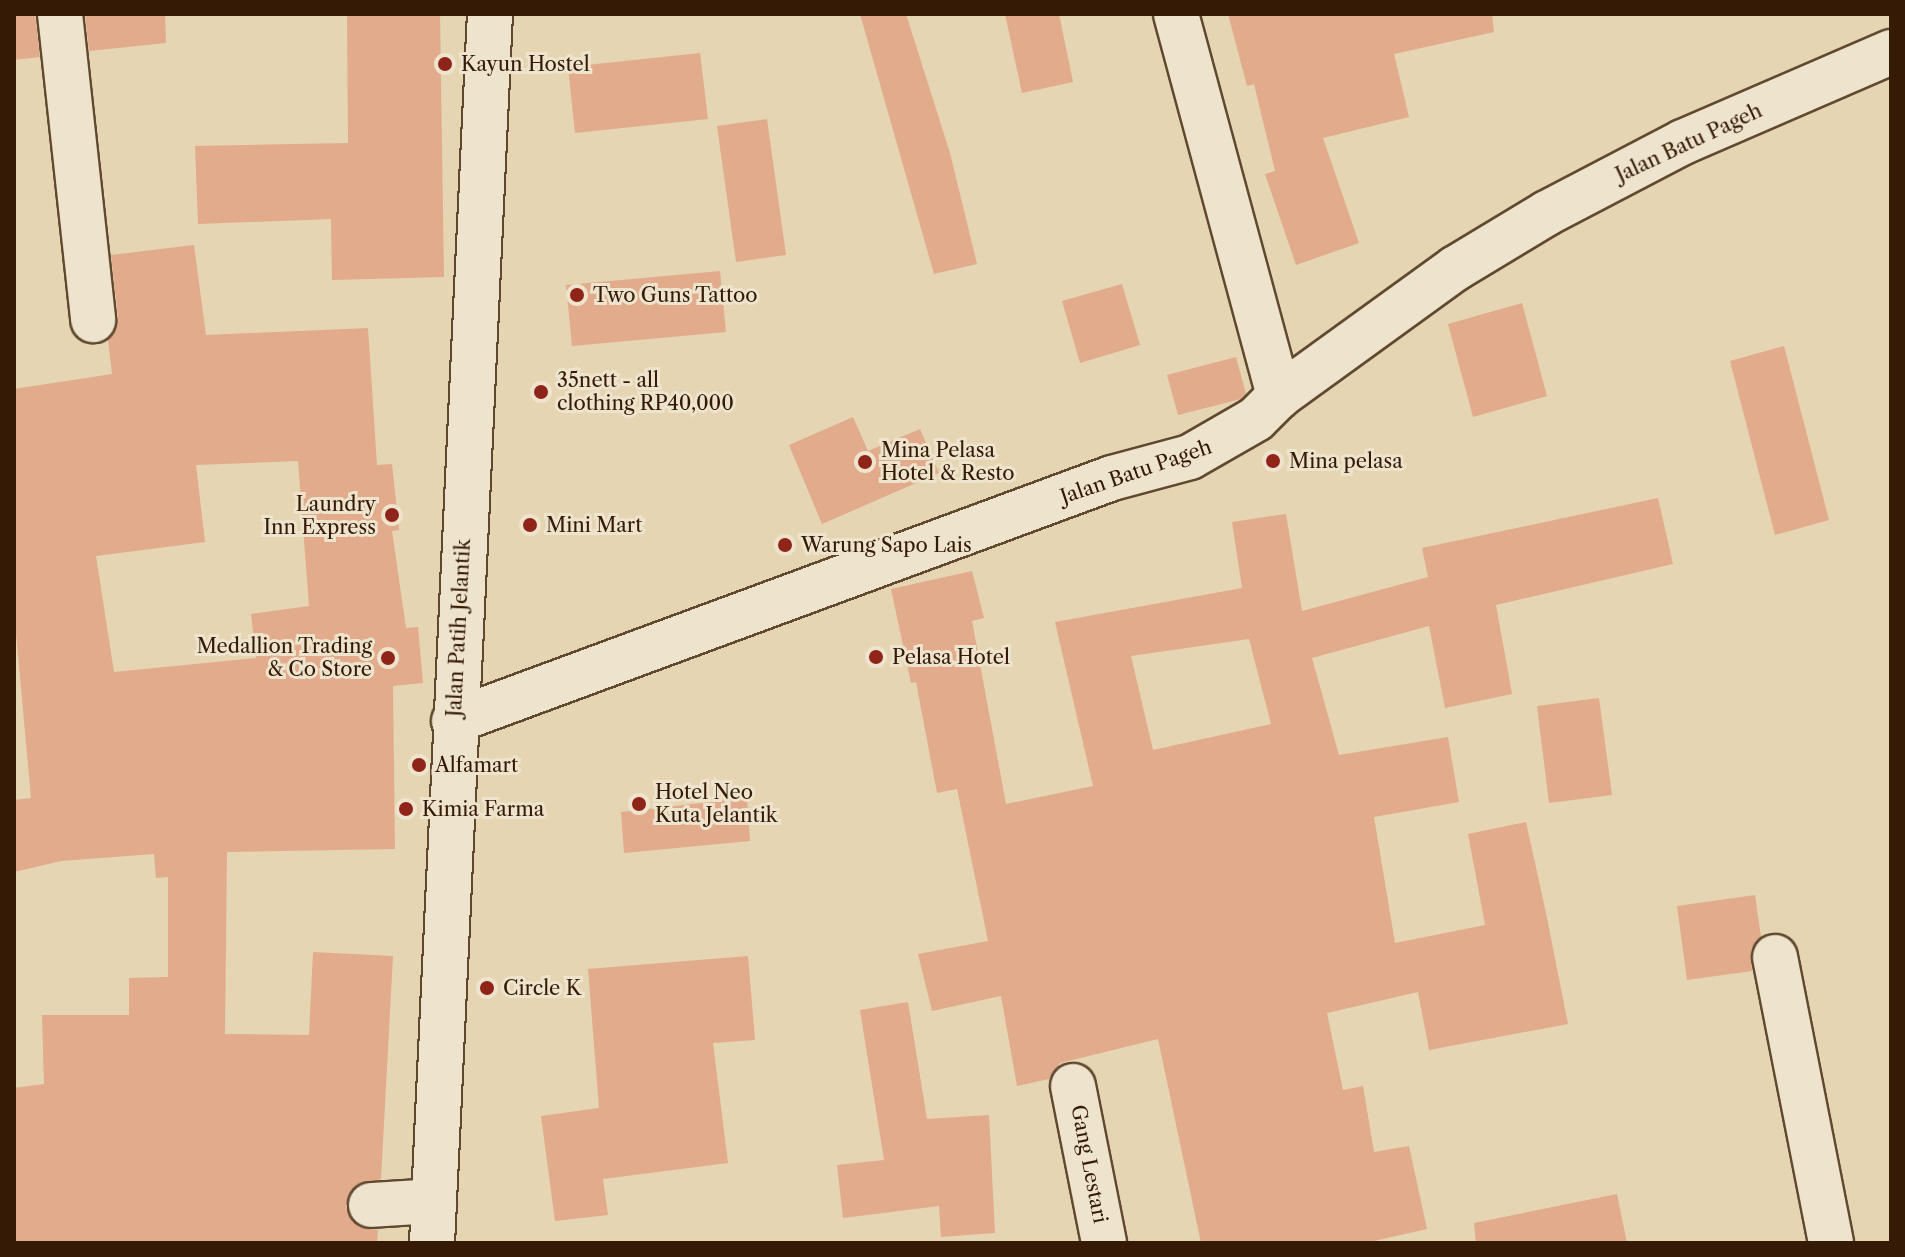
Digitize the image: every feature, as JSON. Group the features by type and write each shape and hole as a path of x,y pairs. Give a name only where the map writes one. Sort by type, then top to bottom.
{"street":[{"path":"60,14 93,320"},
{"name":"Jalan Patih Jelantik","path":"433,1222 454,721 490,14"},
{"path":"1176,14 1279,396"},
{"name":"Jalan Batu Pageh","path":"454,721 1112,478 1190,457 1223,442 1279,396 1456,268 1547,213 1683,142 1891,52"},
{"path":"1775,957 1831,1243"},
{"name":"Gang Lestari","path":"1073,1086 1104,1243"},
{"path":"371,1205 433,1222"}],"building":[{"path":"14,14 35,14 40,57 14,60"},
{"path":"85,14 165,14 166,43 89,51"},
{"path":"347,14 440,14 444,277 332,280 331,219 198,224 195,146 348,143"},
{"path":"860,14 906,14 950,153 977,264 934,274"},
{"path":"1005,14 1059,14 1073,82 1022,93"},
{"path":"1228,14 1492,14 1494,32 1394,54 1409,117 1323,138 1359,243 1296,265 1265,174 1275,171 1254,84 1247,86"},
{"path":"700,53 708,119 575,133 568,67"},
{"path":"767,119 786,255 736,262 717,126"},
{"path":"194,245 206,335 368,328 377,465 392,464 399,530 392,531 406,628 418,627 423,683 393,686 395,849 227,852 225,1034 309,1035 313,952 393,956 381,1179 357,1185 346,1206 359,1227 378,1230 377,1243 14,1243 14,1088 44,1084 42,1015 129,1015 129,978 168,977 168,877 156,878 154,854 61,861 14,872 14,800 31,798 14,611 14,389 112,374 108,340 118,317 111,255","holes":["298,461 309,606 251,614 256,658 114,672 96,556 205,542 196,465"]},
{"path":"720,271 726,332 572,346 566,285"},
{"path":"1122,284 1140,345 1080,363 1062,301"},
{"path":"1522,303 1547,396 1473,417 1448,324"},
{"path":"1784,346 1829,520 1775,535 1730,361"},
{"path":"1236,357 1246,394 1241,399 1178,415 1167,375"},
{"name":"Mina Pelasa Hotel & Resto","path":"853,417 868,451 920,429 939,473 822,524 789,445"},
{"path":"1658,498 1673,564 1496,605 1512,694 1445,708 1429,626 1312,658 1339,755 1448,737 1459,802 1374,817 1395,943 1485,925 1468,834 1526,822 1568,1024 1429,1050 1418,992 1327,1013 1343,1090 1363,1086 1374,1152 1409,1146 1427,1229 1365,1243 1201,1243 1158,1039 1060,1063 1049,1079 1017,1086 1001,996 932,1011 918,954 988,941 957,789 937,793 916,682 911,683 891,589 972,571 984,618 972,621 1006,804 1093,786 1055,622 1242,588 1232,522 1286,514 1302,611 1428,577 1422,548","holes":["1249,639 1271,724 1153,750 1131,656"]},
{"path":"1599,698 1612,795 1549,803 1537,706"},
{"path":"747,798 750,841 624,853 621,812"},
{"path":"1755,895 1761,937 1751,950 1752,971 1687,980 1677,906"},
{"path":"748,956 755,1040 713,1043 728,1163 603,1179 608,1215 555,1221 541,1116 599,1108 588,969"},
{"path":"908,1002 927,1119 989,1115 995,1233 941,1237 939,1206 843,1218 837,1165 884,1160 860,1010"},
{"path":"1617,1194 1627,1243 1476,1243 1474,1223"}],"place":[{"name":"Kayun Hostel","path":"445,64"},
{"name":"Two Guns Tattoo","path":"577,295"},
{"name":"35nett - all clothing RP40,000","path":"541,392"},
{"name":"Mina pelasa","path":"1273,461"},
{"name":"Mina Pelasa Hotel & Resto","path":"865,462"},
{"name":"Laundry Inn Express","path":"392,515"},
{"name":"Mini Mart","path":"530,525"},
{"name":"Warung Sapo Lais","path":"785,545"},
{"name":"Pelasa Hotel","path":"876,657"},
{"name":"Medallion Trading & Co Store","path":"388,658"},
{"name":"Alfamart","path":"419,765"},
{"name":"Hotel Neo Kuta Jelantik","path":"639,804"},
{"name":"Kimia Farma","path":"406,809"},
{"name":"Circle K","path":"487,988"}]}
